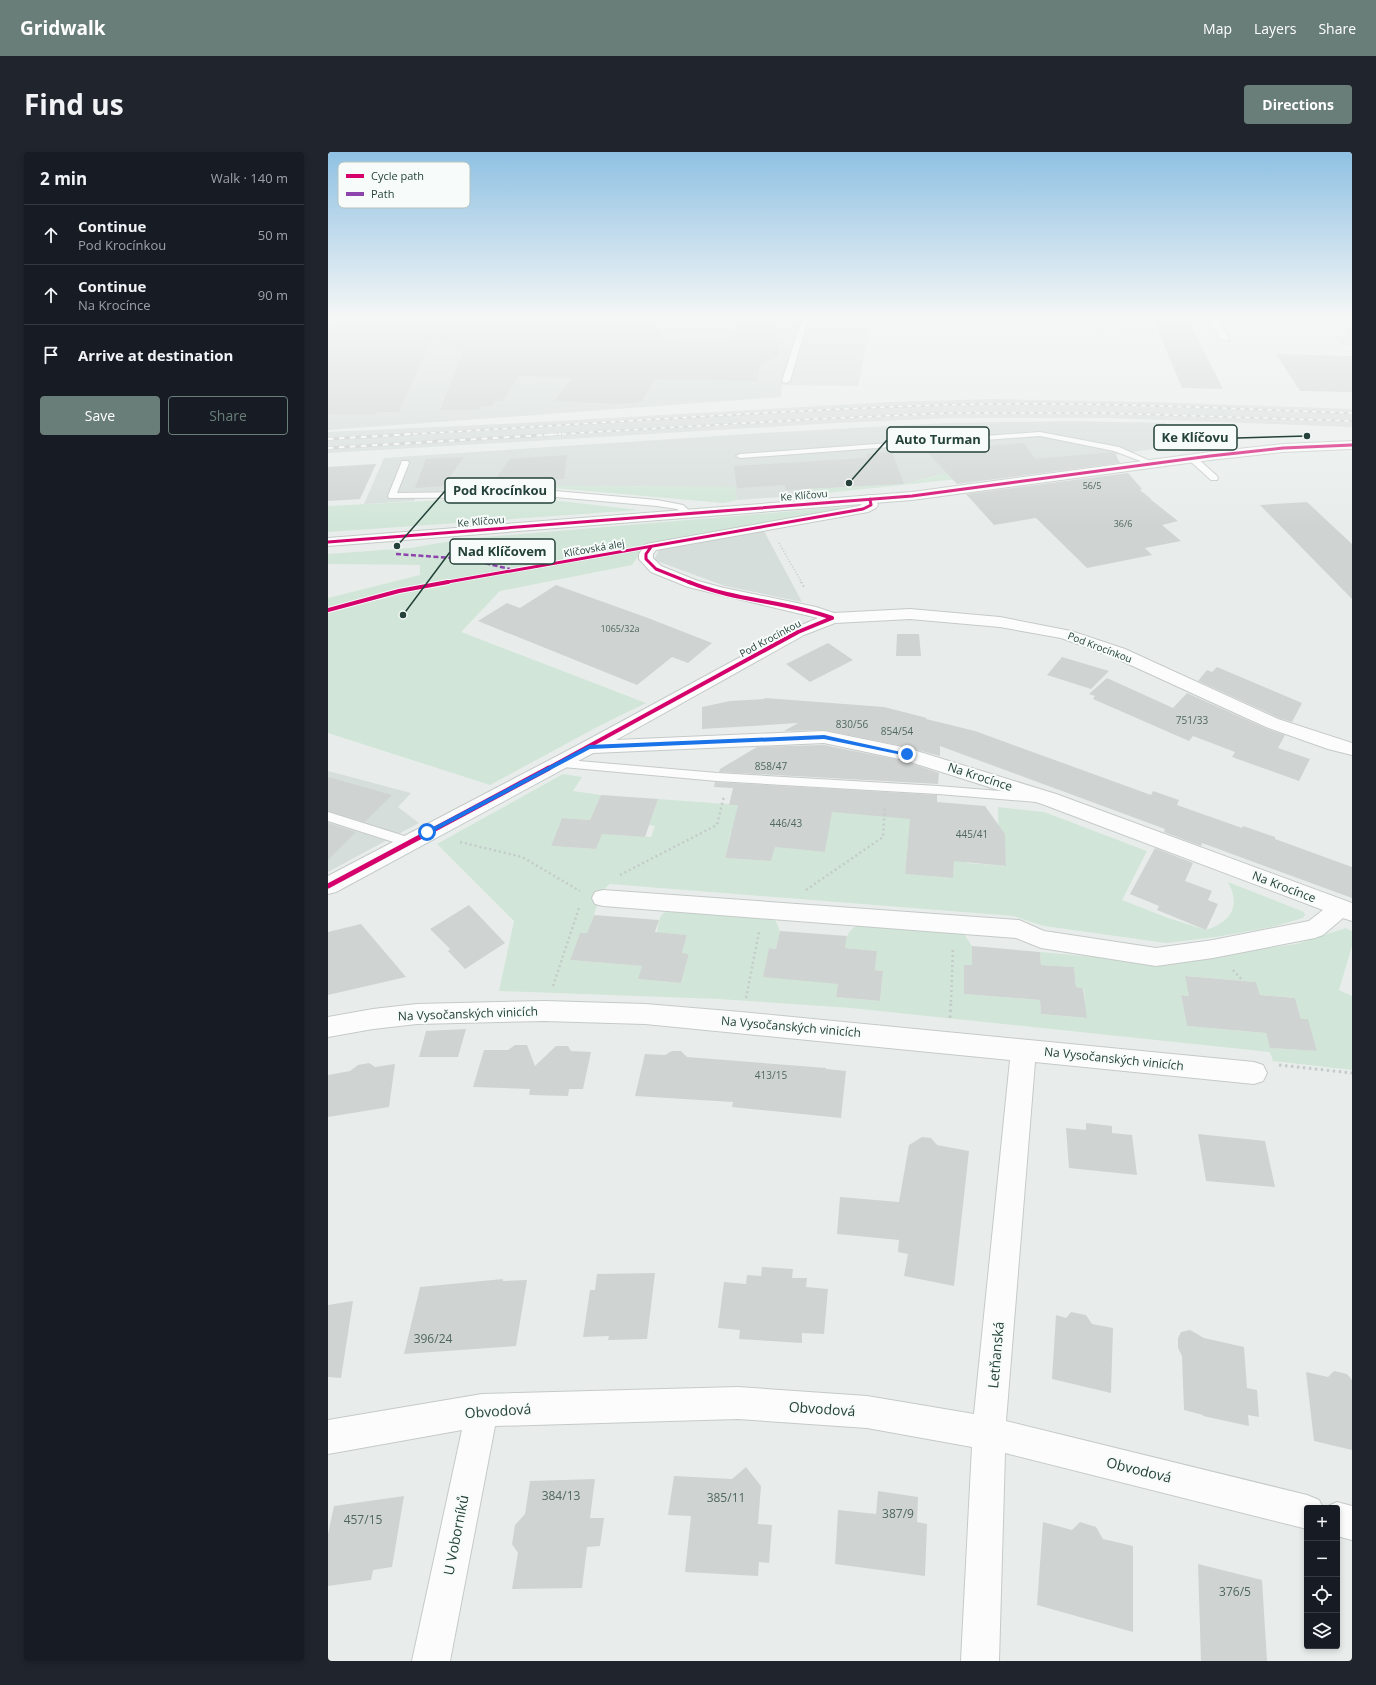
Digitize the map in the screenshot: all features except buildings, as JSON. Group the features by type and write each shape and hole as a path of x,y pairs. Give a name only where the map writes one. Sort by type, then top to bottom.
{"street":[{"name":"Ke Klíčovu","path":"328,542 870,499 950,491 1192,458 1283,448 1352,445"},
{"name":"Pod Krocínkou","path":"832,618 816,612 722,592 693,584 656,569 646,559 646,554 651,547 863,509 871,504 870,499"},
{"name":"Pod Krocínkou","path":"328,886 556,763 589,747 798,632 832,618 867,615 910,614 1000,622 1065,634 1119,653 1272,723 1335,745 1352,749"},
{"name":"Na Krocínce","path":"589,747 824,737 907,754 1049,799 1346,910"},
{"path":"590,898 954,923 1019,929 1041,939 1156,957 1213,949 1315,929 1346,910"},
{"name":"Na Vysočanských vinicích","path":"328,1027 373,1019 417,1014 544,1011 645,1014 1024,1049 1254,1073"},
{"name":"Letňanská","path":"980,1661 989,1433 1024,1049"},
{"name":"Obvodová","path":"328,1437 482,1410 738,1404 867,1412 989,1433 1304,1511"},
{"name":"U Voborníků","path":"431,1661 482,1410"},
{"path":"1340,1521 1352,1523"}],"lane":[{"path":"740,456 1040,434 1116,449 1151,463"},
{"path":"1192,458 1214,478"},
{"path":"405,463 392,496 555,494 657,503 680,507 690,514"},
{"path":"556,763 723,778 938,790 1049,799"},
{"path":"328,816 410,842"}],"path":[{"path":"784,551 799,577"},
{"path":"619,876 717,825 724,795"},
{"path":"745,1005 769,910 883,837 886,799"},
{"path":"457,842 522,857 590,898 554,982"},
{"path":"950,1022 954,923"},
{"path":"1254,1073 1270,1064 1352,1074"}],"shaded area":[{"path":"328,386 782,386 781,397 328,430"},
{"path":"994,399 1157,402 1352,409 1352,427 1108,418 951,418 837,423 328,453 328,432 502,424 890,402"},
{"path":"1072,421 1166,423 1172,446 1114,455 938,475 904,484 806,489 806,495 737,500 735,487 563,486 418,494 414,501 364,504 384,458 764,433 945,423"},
{"path":"764,531 802,602 725,586 654,560 659,550"},
{"path":"328,771 411,793 398,807 419,823 328,872"}],"green space":[{"path":"1124,454 1023,472 809,495 806,489 904,484 947,473 1073,463"},
{"path":"542,487 735,487 737,500 724,503"},
{"path":"466,499 551,500 639,510 328,532 328,506"},
{"path":"841,507 835,511 647,543 632,565 500,591 461,632 646,703 601,725 490,785 328,733 328,598 420,575 420,565 328,564 328,554 410,548 463,539"},
{"path":"563,774 582,777 573,791 601,795 590,820 562,818 551,846 596,849 606,823 615,835 651,837 655,826 649,825 658,799 767,807 760,833 731,832 725,858 771,861 777,837 787,848 825,852 827,840 821,839 825,811 939,820 908,845 905,874 953,878 954,851 967,852 967,863 1006,866 1006,854 999,853 998,807 1044,812 1147,851 1122,900 1168,918 1206,930 1215,927 1222,922 1231,912 1234,898 1228,882 1304,912 1305,915 1303,918 1272,927 1216,937 1166,943 1044,926 1013,916 610,884 603,890 587,933 580,933 570,960 642,966 639,979 681,983 689,954 682,953 687,935 657,933 663,913 676,907 774,917 780,931 776,949 770,948 838,984 836,997 880,1001 883,971 875,970 877,951 845,948 849,932 851,930 862,923 964,934 972,946 972,965 964,965 964,994 1040,1000 1041,1014 1086,1018 1084,988 1076,987 1074,967 1041,965 1040,952 1163,963 1296,944 1346,928 1352,931 1352,946 1339,990 1352,996 1352,1070 1273,1061 1270,1052 851,1008 718,999 499,991 514,921 437,844","holes":["1186,976 1256,982 1260,995 1295,998 1301,1019 1308,1020 1317,1051 1271,1048 1266,1033 1187,1026 1181,995 1189,996"]}],"railway":[{"path":"395,435 737,414 943,405 1096,404 1352,413"},
{"path":"544,435 815,419 948,413 1106,413 1352,421"},
{"path":"328,439 412,434"},
{"path":"328,448 561,434"}],"marked path":[{"path":"396,554 467,559 510,569"}],"cycle path":[{"path":"328,542 912,496 1210,456 1283,448 1352,445"},
{"name":"Klíčovská alej","path":"328,610 399,591 863,509 871,505 870,499"},
{"path":"651,547 646,554 646,559 656,569 693,584 722,592 816,612 832,618"},
{"path":"328,886 589,747 798,632 832,618"}],"place":[{"name":"Ke Klíčovu","path":"1307,436"},
{"name":"Auto Turman","path":"849,483"},
{"name":"Pod Krocínkou","path":"397,546"},
{"name":"Nad Klíčovem","path":"403,615"}],"route":[{"path":"427,832 589,747 824,737 907,754"}]}
